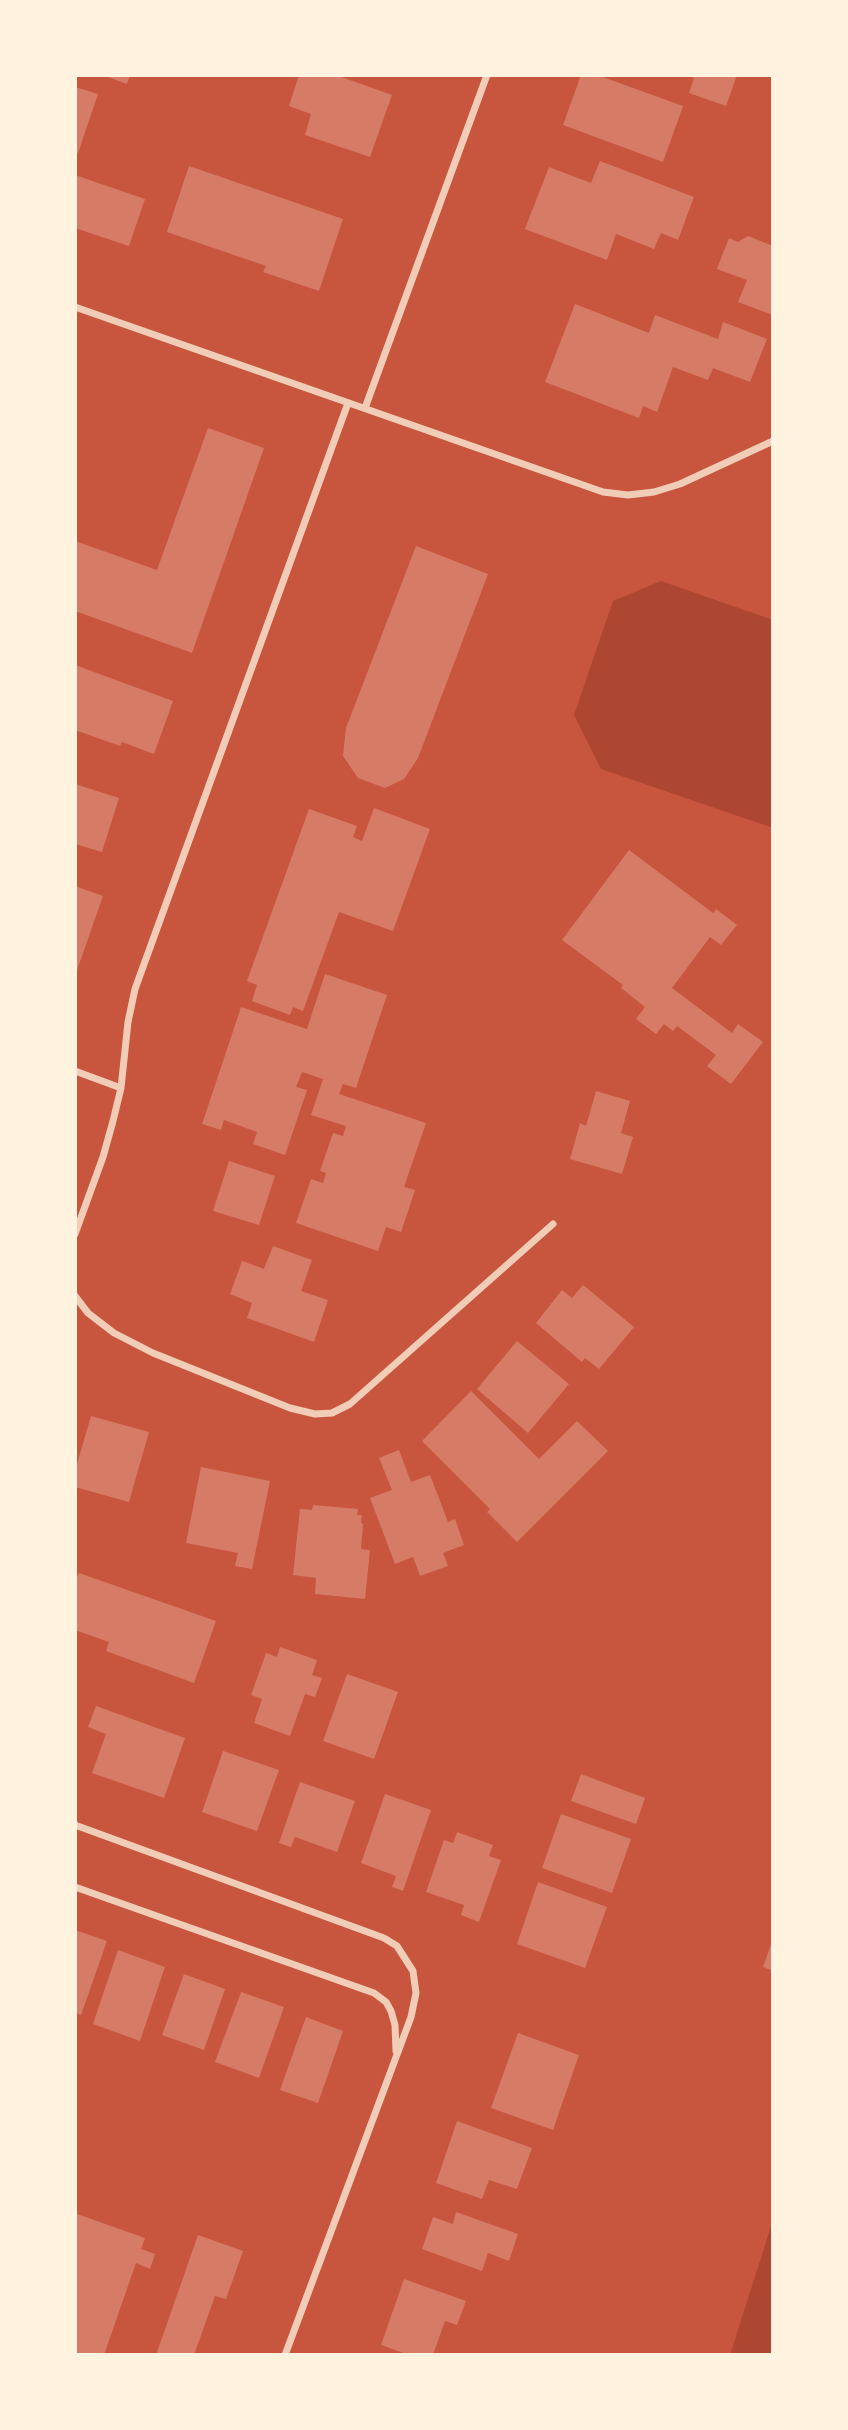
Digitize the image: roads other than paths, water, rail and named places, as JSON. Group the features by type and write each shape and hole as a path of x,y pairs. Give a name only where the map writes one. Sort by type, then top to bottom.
{"street":[{"path":"365,408 487,75"},
{"path":"75,307 582,487 603,492 628,495 654,492 680,484 773,441"},
{"path":"75,1234 103,1157 121,1088 128,1022 135,989 348,403"},
{"path":"75,1071 121,1088"},
{"path":"75,1296 88,1313 114,1333 153,1353 298,1410 315,1414 332,1413 349,1404 553,1224"},
{"path":"75,1825 391,1941 403,1953 413,1970 416,1993 411,2017 285,2355"},
{"path":"75,1887 373,1993 386,2002 393,2017 396,2058"}]}
